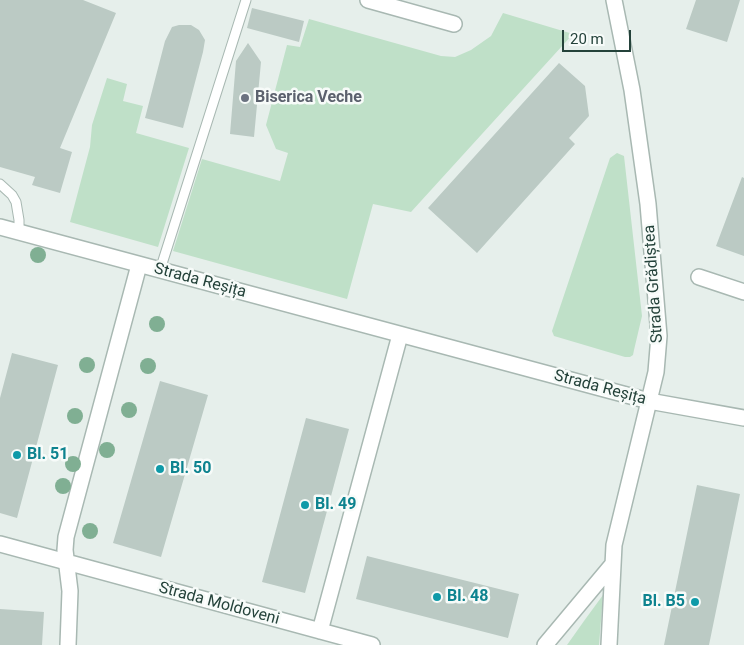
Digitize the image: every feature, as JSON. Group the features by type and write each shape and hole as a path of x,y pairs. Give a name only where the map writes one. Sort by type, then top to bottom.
{"street":[{"path":"368,0 454,24"},
{"name":"Strada Grădiștea","path":"609,645 614,545 650,401 659,350 653,251 641,150 632,90 614,0"},
{"name":"Strada Reșița","path":"0,228 650,401 684,409 744,418"},
{"path":"68,645 70,591 65,550 66,537 139,265"},
{"path":"699,277 744,292"},
{"path":"320,632 400,335"},
{"name":"Strada Moldoveni","path":"0,544 372,645"},
{"path":"545,645 612,565"}],"lane":[{"path":"160,270 246,0"},
{"path":"0,184 12,195 16,202 19,233"}],"green space":[{"path":"503,13 573,34 411,212 373,204 347,299 173,251 202,159 280,181 288,153 276,149 266,125 287,45 300,47 309,19 441,56 455,57 471,50 491,36"},
{"path":"107,78 127,84 123,101 143,106 136,133 189,148 158,247 70,222 90,147 92,125"},
{"path":"617,153 624,156 642,316 633,355 630,357 554,336 552,331 610,158"},
{"path":"603,595 599,645 567,645 584,621"}],"building":[{"path":"0,0 83,0 116,13 60,148 72,152 60,193 32,185 35,177 0,167"},
{"path":"696,0 740,0 727,42 686,29"},
{"path":"252,8 304,21 299,42 247,28"},
{"path":"191,25 199,30 205,40 183,128 145,118 165,41 172,27"},
{"name":"Biserica Veche","path":"248,43 261,62 254,137 230,134 236,61"},
{"path":"559,63 585,86 589,116 569,138 575,144 477,253 428,208"},
{"path":"742,177 744,178 744,256 716,246"},
{"name":"Bl. 51","path":"12,353 58,365 17,518 0,513 0,398"},
{"name":"Bl. 50","path":"160,381 208,395 161,557 113,543"},
{"name":"Bl. 49","path":"306,418 349,429 305,593 262,582"},
{"path":"697,485 740,494 709,645 664,645"},
{"name":"Bl. 48","path":"367,556 519,594 508,638 356,599"},
{"path":"0,609 44,612 42,645 0,645"}],"place":[{"name":"Biserica Veche","path":"245,98"},
{"name":"Bl. 51","path":"17,455"},
{"name":"Bl. 50","path":"160,469"},
{"name":"Bl. 49","path":"305,505"},
{"name":"Bl. 48","path":"437,597"},
{"name":"Bl. B5","path":"695,602"}]}
